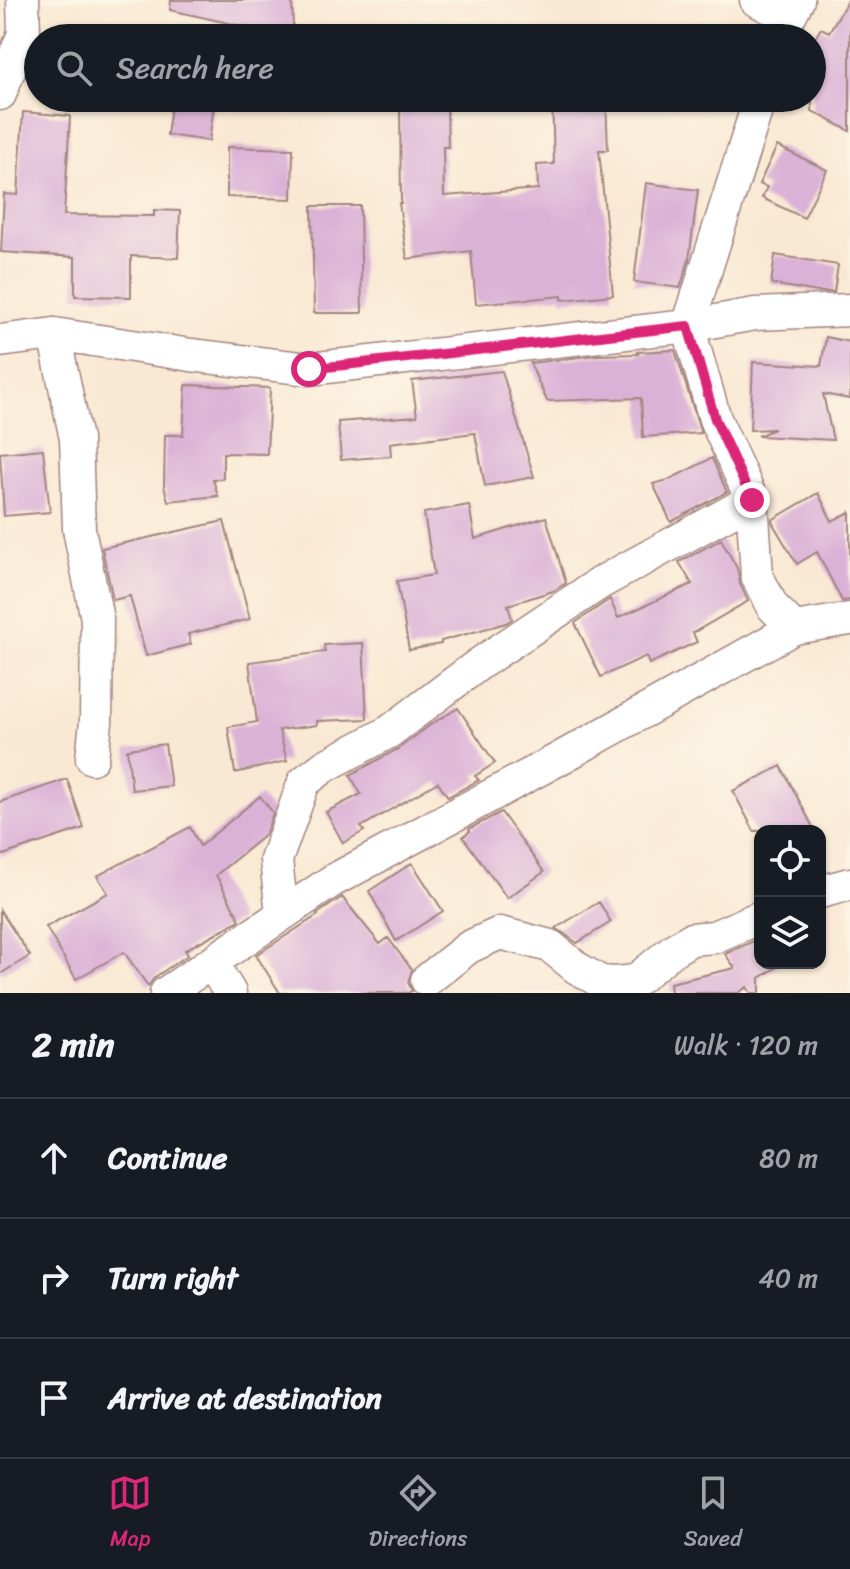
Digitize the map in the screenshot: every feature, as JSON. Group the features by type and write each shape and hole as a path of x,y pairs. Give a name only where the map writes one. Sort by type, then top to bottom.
{"street":[{"path":"23,0 27,24"},
{"path":"756,0 788,18"},
{"path":"0,94 24,56"},
{"path":"756,112 688,326 715,419 752,500 757,576 772,606 794,628"},
{"path":"0,341 54,334 309,369 688,326 755,314 850,310"},
{"path":"54,334 76,439 79,529 97,619 96,722 92,758"},
{"path":"282,914 276,860 304,782 325,766 389,732 479,664 600,583 752,500"},
{"path":"166,993 332,881 794,628 850,619"},
{"path":"826,890 850,884"},
{"path":"427,980 469,947 500,933 550,946 577,968 601,982 635,981 691,939 714,937 754,920"},
{"path":"212,963 230,993"}],"building":[{"path":"171,0 292,0 293,24 233,24 170,10"},
{"path":"850,0 850,131 814,112 826,112 826,30 829,32"},
{"path":"23,112 70,116 64,215 154,216 154,210 180,211 178,258 131,256 131,297 75,296 75,257 1,252 4,194 18,195"},
{"path":"170,112 213,112 209,141 167,135"},
{"path":"400,112 447,112 448,147 443,147 444,196 538,189 537,165 554,164 552,112 607,112 608,150 599,150 613,295 476,304 471,251 407,259 399,203"},
{"path":"777,146 827,170 804,218 762,198 767,187 759,184"},
{"path":"227,147 293,149 292,199 227,197"},
{"path":"646,183 698,190 689,260 680,288 634,282"},
{"path":"312,206 360,206 362,313 314,313"},
{"path":"775,255 838,265 834,292 771,284"},
{"path":"826,337 850,342 850,399 823,394 833,440 758,436 774,429 750,430 753,362 821,366"},
{"path":"675,350 701,433 643,437 641,398 547,401 530,363 597,355"},
{"path":"502,371 534,477 485,486 475,433 390,443 391,456 341,460 338,422 417,416 412,381"},
{"path":"186,385 270,388 267,454 223,453 223,479 213,479 218,496 168,501 164,486 165,435 183,435"},
{"path":"43,449 50,512 4,516 0,453"},
{"path":"712,458 727,492 671,522 653,484"},
{"path":"818,493 832,521 850,512 850,600 842,601 817,552 797,564 773,524 772,520"},
{"path":"469,505 475,539 546,517 566,583 553,591 508,605 512,619 506,623 441,641 441,644 409,650 397,581 434,575 424,513"},
{"path":"224,521 250,619 188,634 191,644 146,656 130,596 113,600 102,548"},
{"path":"721,539 737,568 748,601 693,633 697,642 649,664 646,656 601,677 575,623 610,599 618,618 692,584 679,562"},
{"path":"363,643 367,719 317,721 317,725 279,730 287,761 235,773 228,727 257,722 249,662 325,652 324,645"},
{"path":"458,708 495,763 475,776 479,780 448,797 438,782 361,827 364,831 343,843 326,812 361,794 350,775 398,749"},
{"path":"165,744 171,786 132,790 127,749"},
{"path":"781,766 812,825 754,825 754,831 733,791"},
{"path":"67,779 84,828 0,856 0,802"},
{"path":"260,796 273,813 265,835 216,875 240,920 185,950 188,955 155,977 148,986 124,952 76,979 46,927 108,893 97,876 190,827 200,846"},
{"path":"501,812 544,872 507,898 463,837 469,829"},
{"path":"412,863 443,911 396,941 369,891"},
{"path":"342,897 380,944 388,938 412,970 408,982 412,991 280,993 256,955"},
{"path":"599,902 611,922 577,943 556,928"},
{"path":"0,910 30,956 0,974"},
{"path":"754,941 754,969 774,969 760,978 760,993 751,993 747,987 738,993 671,993 670,983 735,968 725,954"}],"route":[{"path":"309,369 688,326 715,419 752,500"}]}
